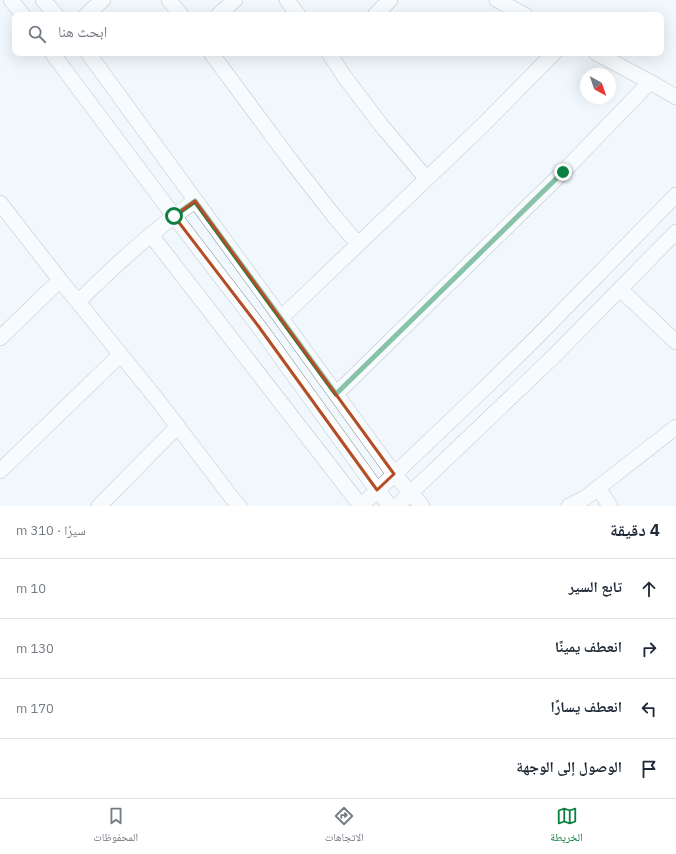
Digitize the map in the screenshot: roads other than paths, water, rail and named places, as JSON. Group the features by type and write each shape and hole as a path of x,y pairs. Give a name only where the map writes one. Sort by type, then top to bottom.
{"street":[{"path":"11,0 21,12"},
{"path":"44,0 54,12"},
{"path":"89,12 103,0"},
{"path":"169,0 179,12"},
{"path":"221,12 235,0"},
{"path":"287,0 296,12"},
{"path":"378,12 390,0"},
{"path":"497,0 520,12"},
{"path":"54,56 259,327 390,506"},
{"path":"90,56 394,474 422,506"},
{"path":"213,56 291,161 358,244"},
{"path":"332,56 344,76 381,125 426,178"},
{"path":"281,318 484,124 551,56"},
{"path":"602,56 676,97"},
{"path":"336,394 557,177 650,82"},
{"path":"151,235 361,506 525,348 676,195"},
{"path":"78,302 151,235 195,201"},
{"path":"0,203 178,426 239,506"},
{"path":"397,506 559,351 676,232"},
{"path":"0,338 60,280"},
{"path":"620,289 676,342"},
{"path":"0,471 120,355"},
{"path":"99,506 178,426"},
{"path":"569,506 585,498 676,427"},
{"path":"598,488 610,506"}]}
